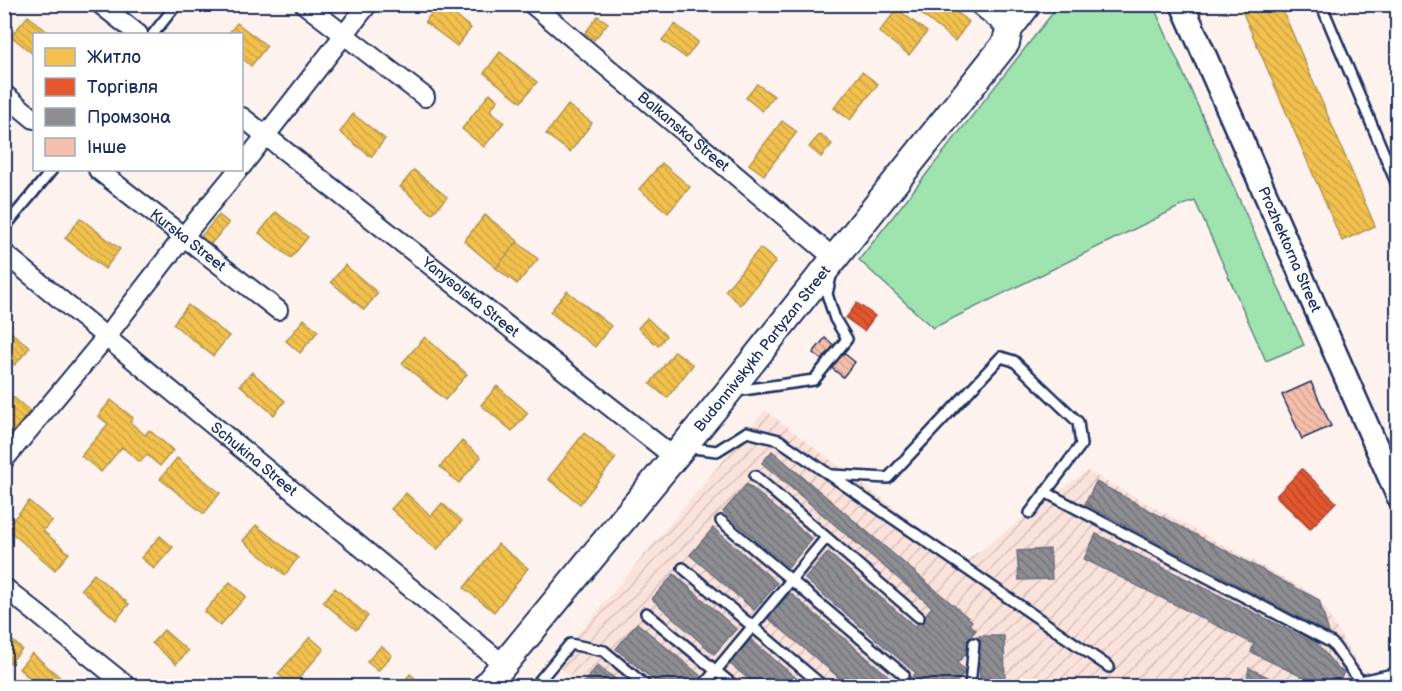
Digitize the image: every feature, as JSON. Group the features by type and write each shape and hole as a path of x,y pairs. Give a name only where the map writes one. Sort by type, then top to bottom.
{"main road":[{"name":"Budonnivskykh Partyzan Street","path":"486,687 835,259 1006,43 1009,29 1028,4"}],"street":[{"path":"100,4 137,33"},
{"path":"304,4 424,97"},
{"path":"243,165 368,4"},
{"name":"Balkanska Street","path":"532,4 835,259"},
{"path":"978,4 1009,29"},
{"name":"Prozhektorna Street","path":"1182,4 1398,496"},
{"path":"4,94 33,117"},
{"name":"Yanysolska Street","path":"243,118 679,452"},
{"name":"Kurska Street","path":"99,171 279,310"},
{"path":"4,460 106,338 237,171"},
{"name":"Schukina Street","path":"4,252 503,664"},
{"path":"4,587 127,687"}],"lane":[{"path":"154,33 177,4"},
{"path":"1321,4 1398,187"},
{"path":"4,228 51,171"},
{"path":"728,392 814,380 847,339 835,319 827,294 835,259"},
{"path":"831,475 888,478 1001,357 1014,361 1078,422 1081,446 1030,513"},
{"path":"679,452 717,452 747,432 779,440 1108,667"},
{"path":"755,476 919,617"},
{"path":"1045,492 1332,643 1358,684 1398,673"},
{"path":"721,521 904,675"},
{"path":"704,687 826,538"},
{"path":"683,568 823,687"},
{"path":"646,613 734,687"},
{"path":"970,687 974,643"},
{"path":"535,687 570,644 604,651 646,687"}],"shaded area":[{"path":"765,410 965,562 1087,471 1317,596 1371,686 583,686 554,663"}],"green space":[{"path":"1059,5 1153,5 1304,345 1266,361 1195,201 933,328 859,260"}],"building: Житло":[{"path":"438,4 471,28 457,46 425,22"},
{"path":"909,4 947,4 969,22 955,41"},
{"path":"1241,4 1280,4 1375,226 1342,241"},
{"path":"897,9 927,32 909,55 879,32"},
{"path":"28,16 49,33 33,33 33,54 11,36"},
{"path":"598,16 608,23 594,40 585,33"},
{"path":"237,23 267,46 251,66 243,59 243,33 229,33"},
{"path":"675,24 698,42 686,58 662,40"},
{"path":"500,52 537,82 521,102 484,73"},
{"path":"862,72 878,84 850,120 834,108"},
{"path":"757,84 774,96 762,111 746,98"},
{"path":"490,93 498,100 490,110 504,122 484,147 462,129"},
{"path":"568,105 592,123 570,152 546,134"},
{"path":"353,114 385,139 371,157 340,132"},
{"path":"782,121 797,132 764,175 749,164"},
{"path":"820,134 832,144 821,157 809,147"},
{"path":"662,163 690,187 668,213 639,189"},
{"path":"414,170 447,197 432,214 400,187"},
{"path":"276,212 308,237 291,258 259,233"},
{"path":"219,215 229,223 208,247 198,240"},
{"path":"485,215 518,241 496,268 464,241"},
{"path":"80,218 120,249 105,269 65,238"},
{"path":"517,242 538,259 517,284 496,268"},
{"path":"760,248 776,261 741,305 725,291"},
{"path":"345,265 378,293 364,310 331,282"},
{"path":"567,291 611,326 595,347 550,312"},
{"path":"188,305 229,336 213,356 173,324"},
{"path":"647,318 666,336 658,346 638,328"},
{"path":"304,319 318,331 300,353 286,341"},
{"path":"4,327 30,347 15,365 4,356"},
{"path":"425,337 467,374 445,400 402,363"},
{"path":"675,351 693,365 667,398 650,384"},
{"path":"252,372 285,401 274,415 240,385"},
{"path":"497,386 528,413 512,431 481,405"},
{"path":"12,396 30,411 13,432 4,425 4,404"},
{"path":"111,400 133,418 130,422 145,435 149,430 173,450 160,466 147,455 140,462 122,447 101,472 81,456 108,424 98,416"},
{"path":"584,433 616,458 580,504 548,479"},
{"path":"462,441 481,457 459,483 440,467"},
{"path":"177,458 220,493 204,514 160,479"},
{"path":"406,493 431,516 442,503 462,521 437,550 391,509"},
{"path":"29,501 52,521 43,531 69,553 55,570 6,528"},
{"path":"256,525 298,558 285,575 243,541"},
{"path":"160,536 173,547 154,569 141,558"},
{"path":"498,544 528,568 494,612 464,588"},
{"path":"94,574 129,604 116,620 81,589"},
{"path":"230,582 246,596 220,626 204,612"},
{"path":"335,588 368,616 356,630 323,602"},
{"path":"164,630 188,651 176,664 152,643"},
{"path":"4,633 22,649 10,663 4,658"},
{"path":"310,637 324,649 292,686 278,674"},
{"path":"381,646 392,655 378,671 367,662"},
{"path":"32,653 70,686 39,686 19,669"},
{"path":"410,674 424,686 400,686"}],"building: Торгівля":[{"path":"857,303 875,316 864,331 846,318"},
{"path":"1302,469 1336,502 1310,529 1276,496"}],"building: Промзона":[{"path":"772,451 972,621 969,624 976,630 965,643 971,648 957,663 966,671 953,686 905,686 916,673 805,579 828,553 915,627 932,607 762,463"},
{"path":"1096,482 1319,600 1330,636 1308,622 1085,504"},
{"path":"747,484 812,539 788,567 723,512"},
{"path":"713,528 777,583 754,610 690,555"},
{"path":"1096,534 1317,644 1338,669 1344,672 1337,686 1321,686 1251,652 1254,644 1084,559"},
{"path":"1050,549 1052,579 1019,580 1017,551"},
{"path":"674,574 736,629 714,654 652,599"},
{"path":"790,593 900,686 849,686 768,618"},
{"path":"637,623 702,677 695,686 661,686 616,649"},
{"path":"979,636 1004,636 1005,686 980,686"},
{"path":"750,639 805,686 757,686 729,663"},
{"path":"598,665 624,686 583,686"},
{"path":"1249,668 1274,680 1271,686 1246,686"}],"building: Інше":[{"path":"825,338 855,362 843,377 813,353"},
{"path":"1311,382 1331,426 1302,439 1282,395"}]}
